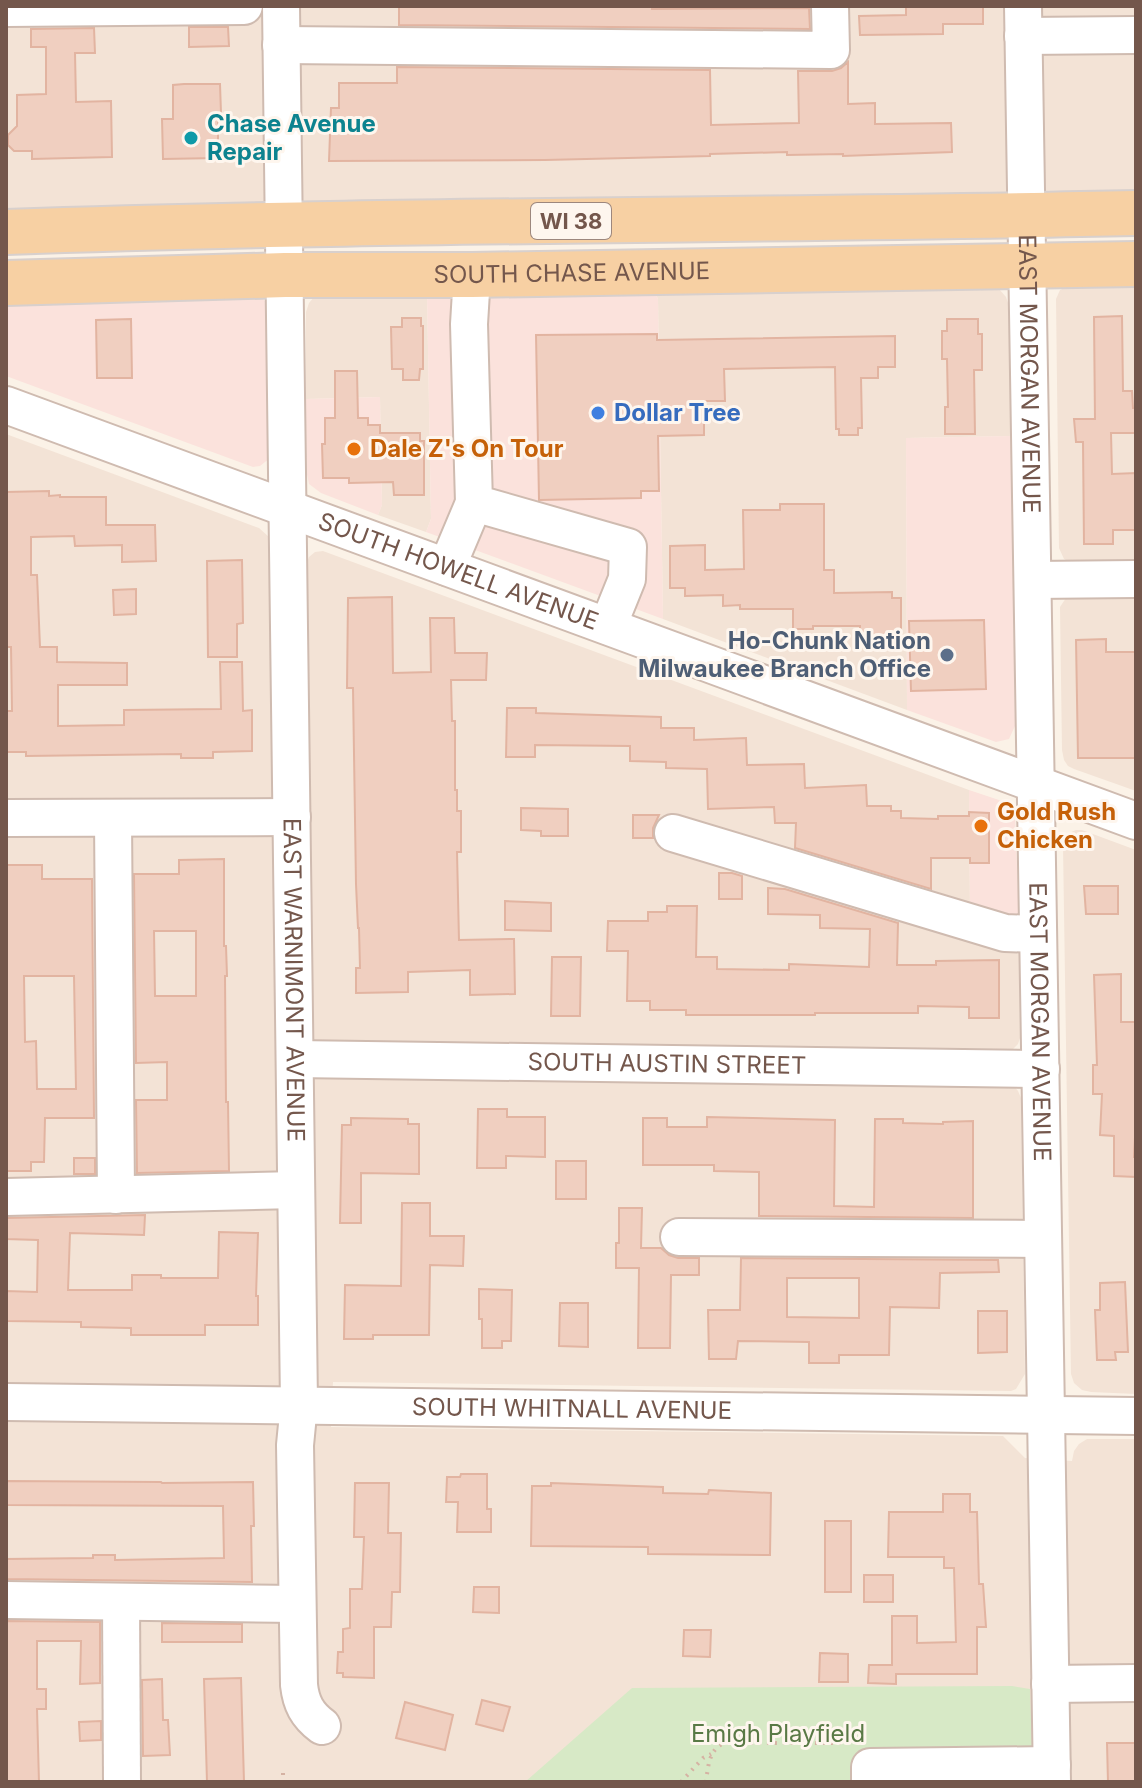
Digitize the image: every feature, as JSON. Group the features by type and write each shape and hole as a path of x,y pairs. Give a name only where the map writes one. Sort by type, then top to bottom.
{"main road":[{"name":"WI 38","path":"6,232 1136,213"},
{"path":"471,222 472,275"},
{"path":"69,230 70,281"},
{"name":"SOUTH CHASE AVENUE","path":"6,283 285,275 472,275 1136,264"}],"street":[{"path":"9,7 244,6"},
{"name":"EAST WARNIMONT AVENUE","path":"281,6 299,1404 295,1445 297,1604 301,1700 307,1712 322,1726"},
{"path":"281,45 831,50 830,6"},
{"path":"1023,21 1136,35"},
{"name":"EAST MORGAN AVENUE","path":"1023,21 1052,1773"},
{"path":"447,567 474,503 469,324 472,275"},
{"name":"SOUTH HOWELL AVENUE","path":"6,405 1136,821"},
{"path":"474,503 628,547 627,579 608,626"},
{"path":"1033,580 1136,579"},
{"path":"6,818 292,817"},
{"path":"113,819 116,1195"},
{"path":"673,833 1005,933 1038,934"},
{"name":"SOUTH AUSTIN STREET","path":"295,1059 1041,1069"},
{"path":"6,1197 296,1190"},
{"path":"679,1237 1043,1239"},
{"name":"SOUTH WHITNALL AVENUE","path":"6,1402 1136,1416"},
{"path":"6,1600 297,1604"},
{"path":"121,1602 122,1782"},
{"path":"1050,1684 1136,1683"},
{"path":"870,1782 870,1767 1052,1773"}],"path":[{"path":"681,1782 703,1758 725,1743 851,1743"},
{"path":"706,1782 711,1754"},
{"path":"283,1773 283,1782"}],"shaded area":[{"path":"6,6 1136,6 1136,195 6,216"},
{"path":"1136,284 1136,561 1070,562 1064,559 1059,548 1056,299 1060,290 1072,285"},
{"path":"989,286 999,289 1009,306 1011,436 906,438 907,710 663,619 658,299 654,290"},
{"path":"654,290 658,299 663,619 426,532 431,519 427,293"},
{"path":"427,293 431,519 426,532 378,515 382,505 380,397 306,399 306,312 309,303 320,295"},
{"path":"255,295 270,306 270,458 260,466 253,467 6,376 6,306"},
{"path":"380,397 382,505 378,515 321,493 309,484 306,469 306,399"},
{"path":"6,434 259,528 269,537 271,544 306,565 315,552 323,551 969,790 970,915 1019,949 1020,1038 1013,1049 328,1042 1013,1085 1021,1098 1025,1374 1016,1389 333,1382 331,1427 1003,1436 1025,1458 1072,1461 1074,1451 1087,1439 1136,1439 1136,1782 6,1782"},
{"path":"1011,436 1015,726 1009,739 996,742 907,710 906,438"},
{"path":"1136,595 1136,791 1074,769 1064,760 1060,607 1066,598"},
{"path":"969,790 1002,801 1015,813 1019,922 970,915"},
{"path":"1076,830 1136,850 1136,1394 1082,1390 1074,1383 1071,1374 1063,845 1069,833"}],"green space":[{"name":"Emigh Playfield","path":"1012,1686 1030,1689 1032,1750 860,1782 525,1782 632,1688"}],"building":[{"path":"399,6 809,8 810,29 399,25"},
{"path":"906,6 983,6 983,24 943,24 943,34 860,35 859,16 906,15"},
{"path":"189,27 228,27 229,46 189,47"},
{"path":"94,28 95,53 75,53 76,102 111,101 112,157 32,159 32,151 14,151 8,145 8,135 17,126 17,95 46,94 46,47 31,47 31,29"},
{"path":"848,62 848,104 875,103 875,124 951,123 952,152 843,156 787,155 787,152 545,160 329,161 331,108 339,108 339,83 397,83 397,67 710,70 711,125 799,123 798,71 832,71"},
{"path":"220,84 218,158 163,159 162,119 173,119 173,85"},
{"path":"1122,316 1123,391 1132,391 1136,433 1111,433 1112,474 1136,473 1136,530 1113,530 1113,544 1084,544 1083,442 1076,442 1074,419 1095,419 1094,317"},
{"path":"402,318 421,318 423,369 420,369 419,380 403,380 403,369 392,369 391,327 402,327"},
{"path":"131,319 132,378 97,378 96,320"},
{"path":"947,319 978,319 978,334 982,334 982,370 974,370 975,434 945,434 947,359 942,359 942,331 947,331"},
{"name":"Dollar Tree","path":"657,334 657,340 895,336 895,367 878,367 878,378 861,378 862,428 858,428 858,435 839,435 839,429 836,429 835,367 724,369 725,401 704,401 704,435 658,436 659,491 641,491 641,498 539,500 536,335"},
{"path":"335,371 357,371 358,418 368,418 368,425 380,425 380,433 420,433 420,441 424,441 424,495 394,495 393,482 349,483 349,478 323,478 325,418 335,418"},
{"path":"49,491 49,496 106,497 106,525 155,525 156,561 122,562 122,545 75,546 74,536 31,537 31,575 37,575 40,647 57,647 57,662 127,663 127,685 58,685 58,726 124,725 124,710 221,709 220,662 242,662 243,711 252,710 252,751 213,752 213,758 181,758 181,754 26,756 26,752 6,752 6,711 12,711 11,647 6,647 6,492"},
{"path":"780,504 824,504 824,570 834,570 834,593 892,592 892,598 901,598 901,638 860,639 860,626 793,629 793,609 740,609 740,605 723,606 723,595 685,596 685,588 670,588 670,546 705,545 705,570 744,569 743,510 780,510"},
{"path":"242,560 243,623 237,624 237,657 208,657 207,561"},
{"path":"136,589 136,614 114,615 113,590"},
{"path":"392,597 393,673 431,672 430,618 454,618 455,653 487,653 486,680 451,680 452,721 455,721 455,790 457,811 461,811 461,852 457,852 459,940 514,939 515,994 470,995 470,970 408,972 408,992 356,993 356,968 360,968 353,688 347,688 348,598"},
{"name":"Ho-Chunk Nation Milwaukee Branch Office","path":"984,620 986,689 911,691 909,621"},
{"path":"1106,639 1106,652 1136,652 1136,758 1078,758 1076,640"},
{"path":"507,708 536,708 536,713 661,717 661,728 694,728 694,740 746,738 747,765 804,764 805,788 866,785 867,806 891,806 891,811 901,811 901,818 938,819 938,816 969,816 969,812 989,813 989,863 970,863 970,858 931,858 931,889 795,848 796,823 775,823 774,807 708,809 707,769 666,768 666,762 630,761 630,746 535,745 535,757 506,757"},
{"path":"521,808 568,809 568,836 541,836 541,831 521,830"},
{"path":"633,815 659,815 653,828 653,838 633,838"},
{"path":"224,859 229,1171 137,1173 136,1100 167,1100 167,1062 136,1063 134,874 179,874 179,860","holes":["154,931 196,931 196,996 155,996"]},
{"path":"6,865 42,865 42,879 92,879 94,1118 45,1118 44,1162 31,1162 31,1171 6,1171","holes":["24,976 74,976 76,1089 37,1089 36,1041 25,1042"]},
{"path":"719,873 742,876 742,899 719,899"},
{"path":"1084,886 1118,886 1118,914 1086,914"},
{"path":"768,888 785,889 898,923 897,965 999,960 999,1018 969,1018 969,1007 918,1006 918,1013 686,1015 686,1010 650,1010 650,1001 627,1001 628,951 607,951 608,921 648,921 648,912 667,912 667,906 697,906 696,957 717,957 717,969 789,970 789,964 869,967 870,929 820,928 820,915 768,914"},
{"path":"505,901 551,903 551,931 505,930"},
{"path":"552,957 581,957 580,1016 551,1016"},
{"path":"1121,974 1121,1022 1136,1022 1136,1177 1114,1176 1114,1136 1100,1135 1102,1094 1093,1094 1093,1065 1097,1065 1094,975"},
{"path":"478,1109 507,1109 507,1117 545,1117 545,1157 506,1156 506,1168 477,1168"},
{"path":"707,1117 835,1120 834,1206 874,1207 875,1119 943,1124 973,1121 973,1218 759,1216 759,1172 714,1171 714,1165 643,1165 643,1118 667,1118 667,1127 707,1127"},
{"path":"351,1118 408,1119 408,1124 419,1124 419,1174 361,1173 361,1223 340,1223 342,1125 351,1125"},
{"path":"74,1158 95,1158 95,1174 74,1174"},
{"path":"556,1161 586,1161 586,1199 556,1199"},
{"path":"402,1203 430,1203 430,1236 464,1236 463,1266 430,1265 429,1335 373,1335 373,1339 344,1339 345,1285 401,1286"},
{"path":"619,1208 642,1208 641,1248 661,1248 678,1258 699,1258 699,1275 671,1275 670,1348 638,1348 639,1268 616,1268"},
{"path":"145,1215 144,1235 70,1233 68,1290 132,1290 132,1275 218,1278 219,1232 258,1233 258,1325 205,1325 205,1335 131,1335 131,1328 81,1327 81,1322 6,1321 6,1291 37,1292 38,1240 6,1239 6,1218"},
{"path":"741,1258 998,1260 999,1272 940,1273 939,1308 890,1307 889,1355 839,1355 839,1363 809,1363 809,1342 738,1341 736,1359 709,1359 708,1310 740,1310","holes":["787,1278 859,1278 859,1318 787,1317"]},
{"path":"1125,1282 1128,1352 1115,1352 1116,1360 1097,1360 1095,1310 1100,1310 1100,1283"},
{"path":"479,1289 512,1290 511,1341 502,1341 502,1348 482,1348"},
{"path":"560,1303 588,1303 588,1347 559,1346"},
{"path":"978,1311 1007,1311 1007,1352 978,1353"},
{"path":"461,1474 487,1474 487,1509 491,1509 491,1532 457,1532 458,1502 446,1502 447,1477 460,1477"},
{"path":"6,1481 253,1482 252,1582 6,1579 6,1559 93,1558 93,1555 115,1555 115,1560 224,1558 223,1506 6,1505"},
{"path":"355,1483 389,1483 388,1533 401,1533 400,1592 392,1592 391,1627 374,1627 374,1678 343,1677 343,1673 337,1673 338,1652 343,1652 343,1629 350,1628 350,1589 362,1589 364,1537 354,1537"},
{"path":"551,1483 663,1487 663,1493 708,1494 709,1490 771,1493 770,1555 648,1554 648,1547 531,1546 532,1486 551,1486"},
{"path":"943,1494 970,1494 970,1512 977,1512 979,1584 983,1584 986,1627 977,1627 977,1674 896,1674 896,1684 868,1683 869,1665 892,1665 892,1616 917,1616 917,1643 956,1642 954,1568 944,1568 944,1557 888,1557 889,1512 943,1512"},
{"path":"825,1521 851,1521 851,1592 825,1592"},
{"path":"864,1575 893,1575 893,1602 864,1602"},
{"path":"474,1587 499,1587 499,1613 473,1612"},
{"path":"6,1621 100,1622 100,1683 80,1684 81,1641 37,1641 37,1689 46,1689 46,1709 37,1709 39,1782 6,1782"},
{"path":"162,1623 242,1624 242,1642 162,1642"},
{"path":"684,1630 711,1630 710,1657 683,1656"},
{"path":"820,1653 848,1654 848,1682 819,1682"},
{"path":"241,1678 244,1782 207,1782 204,1679"},
{"path":"162,1679 163,1720 168,1720 170,1755 143,1756 142,1680"},
{"path":"482,1700 510,1707 503,1731 476,1724"},
{"path":"405,1702 453,1715 445,1750 396,1738"},
{"path":"101,1721 101,1740 80,1741 79,1722"},
{"path":"1107,1743 1136,1743 1136,1782 1108,1782"}],"place":[{"name":"Chase Avenue Repair","path":"191,138"},
{"name":"Dollar Tree","path":"598,413"},
{"name":"Dale Z's On Tour","path":"354,449"},
{"name":"Ho-Chunk Nation Milwaukee Branch Office","path":"947,655"},
{"name":"Gold Rush Chicken","path":"981,826"}]}
